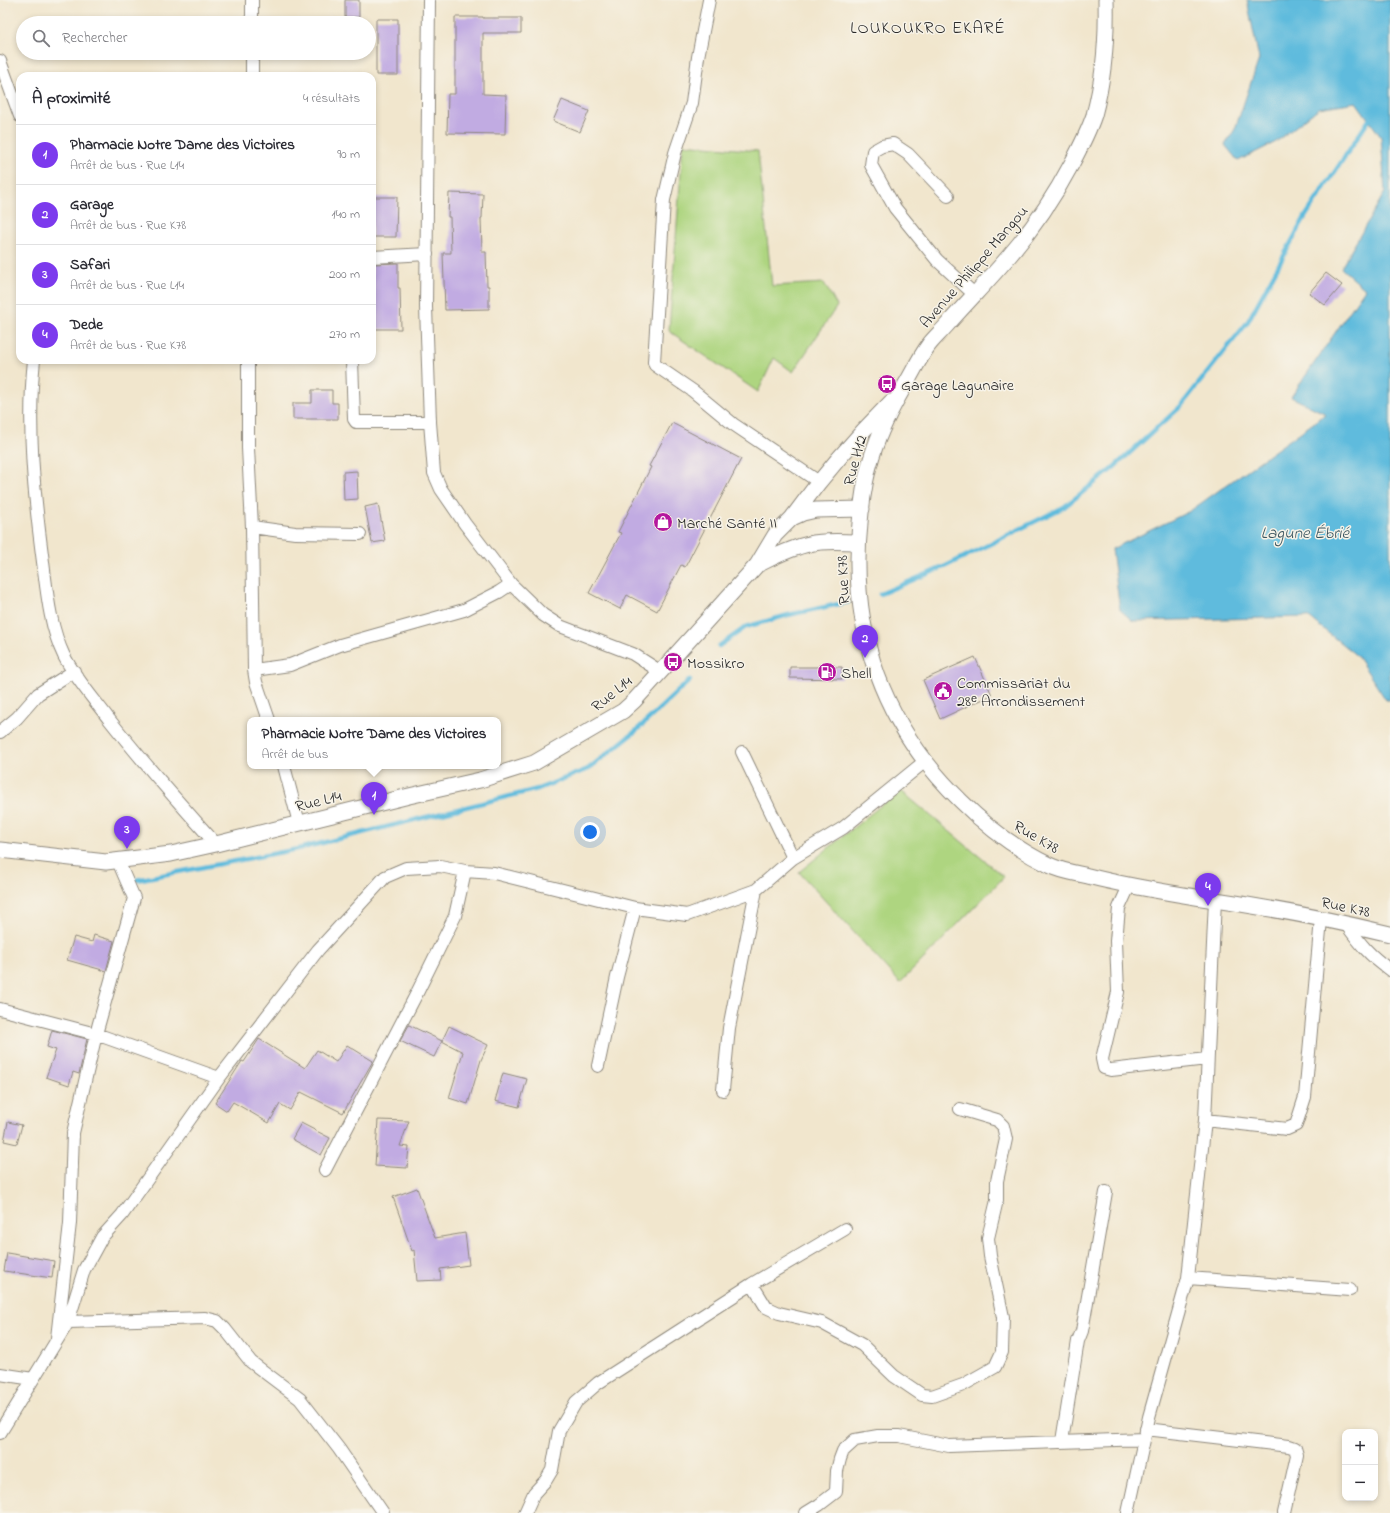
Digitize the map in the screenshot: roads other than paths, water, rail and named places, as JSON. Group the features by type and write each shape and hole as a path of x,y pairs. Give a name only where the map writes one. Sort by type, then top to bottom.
{"street":[{"path":"252,0 252,16"},
{"path":"429,0 426,314 430,422 434,473 441,489 464,524 511,584 543,614 560,626 633,654 661,672"},
{"path":"709,0 698,57 692,103 675,153 664,200 654,362 655,365 694,391 733,424 819,482"},
{"name":"Avenue Philippe Mangou","path":"901,393 928,346 1010,255 1045,209 1063,180 1086,136 1094,113 1102,76 1106,41 1106,0"},
{"path":"252,60 252,72"},
{"path":"0,61 16,105"},
{"path":"948,196 908,154 893,144 882,146 873,151 871,164 895,208 937,260 974,294"},
{"path":"376,257 427,254"},
{"path":"34,364 30,393 30,442 39,529 54,628 64,656 80,682 140,758 216,844"},
{"path":"248,364 248,448 252,527 254,670 256,682 268,717"},
{"path":"352,364 354,419 356,422 430,422"},
{"path":"792,518 819,482 860,433 901,393"},
{"name":"Rue H12","path":"858,542 868,471 873,453 882,429 901,393"},
{"name":"Rue L14","path":"0,850 106,862 172,854 480,780 534,763 622,711 634,701 757,565 775,535 792,518 803,513 816,510 862,509"},
{"path":"252,527 295,533 360,534"},
{"name":"Rue L14","path":"757,565 794,548 810,543 858,542"},
{"name":"Rue K78","path":"858,542 858,587 865,631 870,653 884,691 896,716 924,762 966,806 988,826 1013,845 1052,867 1129,886 1321,919 1390,934"},
{"path":"254,670 290,665 340,646 464,610 511,584"},
{"path":"0,732 17,718 38,694 74,671"},
{"path":"742,752 793,858"},
{"path":"0,1433 68,1322 84,1270 102,1237 122,1215 219,1078 318,950 385,878 406,868 440,866 465,871 494,873 635,908 687,915 756,890 793,858 843,828 924,762"},
{"path":"285,769 299,823"},
{"path":"57,1340 70,1223 73,1133 96,1034 134,898 118,861"},
{"path":"325,1170 417,993 455,916 465,871"},
{"path":"1129,886 1119,908 1116,941 1118,992 1102,1059 1104,1068 1111,1070 1207,1059"},
{"path":"724,1090 729,1028 756,890"},
{"path":"1128,1513 1145,1434 1188,1278 1205,1120 1215,900"},
{"path":"598,1066 617,978 635,908"},
{"path":"1205,1120 1287,1129 1296,1125 1304,1097 1321,919"},
{"path":"1346,924 1362,946 1374,958 1390,970"},
{"path":"0,1009 96,1034 219,1078"},
{"path":"752,1284 766,1307 780,1313 822,1323 856,1341 894,1376 922,1395 932,1396 963,1385 995,1367 1002,1352 1003,1317 990,1256 988,1238 997,1200 997,1180 1006,1139 1003,1126 997,1120 960,1109"},
{"path":"1062,1441 1078,1341 1082,1331 1102,1205 1106,1192"},
{"path":"524,1513 534,1493 546,1480 552,1470 559,1431 576,1402 598,1383 752,1284 845,1229"},
{"path":"1188,1278 1350,1290"},
{"path":"68,1322 204,1318 217,1321 251,1362 300,1399 339,1449 383,1513"},
{"path":"0,1374 33,1380"},
{"path":"806,1513 836,1492 840,1459 843,1451 855,1440 878,1436 898,1436 949,1446 1062,1441 1145,1434 1289,1446 1295,1448 1297,1455 1284,1513"}],"water":[{"name":"Lagune Ébrié","path":"1247,0 1390,0 1390,700 1386,700 1357,656 1308,617 1133,621 1120,610 1112,549 1190,511 1326,414 1291,397 1365,289 1341,268 1385,192 1381,137 1356,102 1319,108 1276,142 1238,161 1225,145 1235,129 1259,59"}],"waterway":[{"path":"880,594 946,566 1064,507 1112,469 1180,407 1247,323 1305,217 1373,115"},
{"path":"719,646 746,627 788,615 848,602"},
{"path":"136,880 298,849 538,789 588,769 637,730 690,680"}],"place":[{"name":"Garage Lagunaire","path":"887,384"},
{"name":"Marché Santé II","path":"663,522"},
{"name":"Garage","path":"865,658"},
{"name":"Mossikro","path":"673,662"},
{"name":"Shell","path":"827,672"},
{"name":"Commissariat du 28ᵉ Arrondissement","path":"943,691"},
{"name":"Pharmacie Notre Dame des Victoires","path":"374,815"},
{"name":"Safari","path":"127,849"},
{"name":"Dede","path":"1208,906"}],"district":[{"name":"LOUKOUKRO EKARÉ","path":"928,27"}]}
